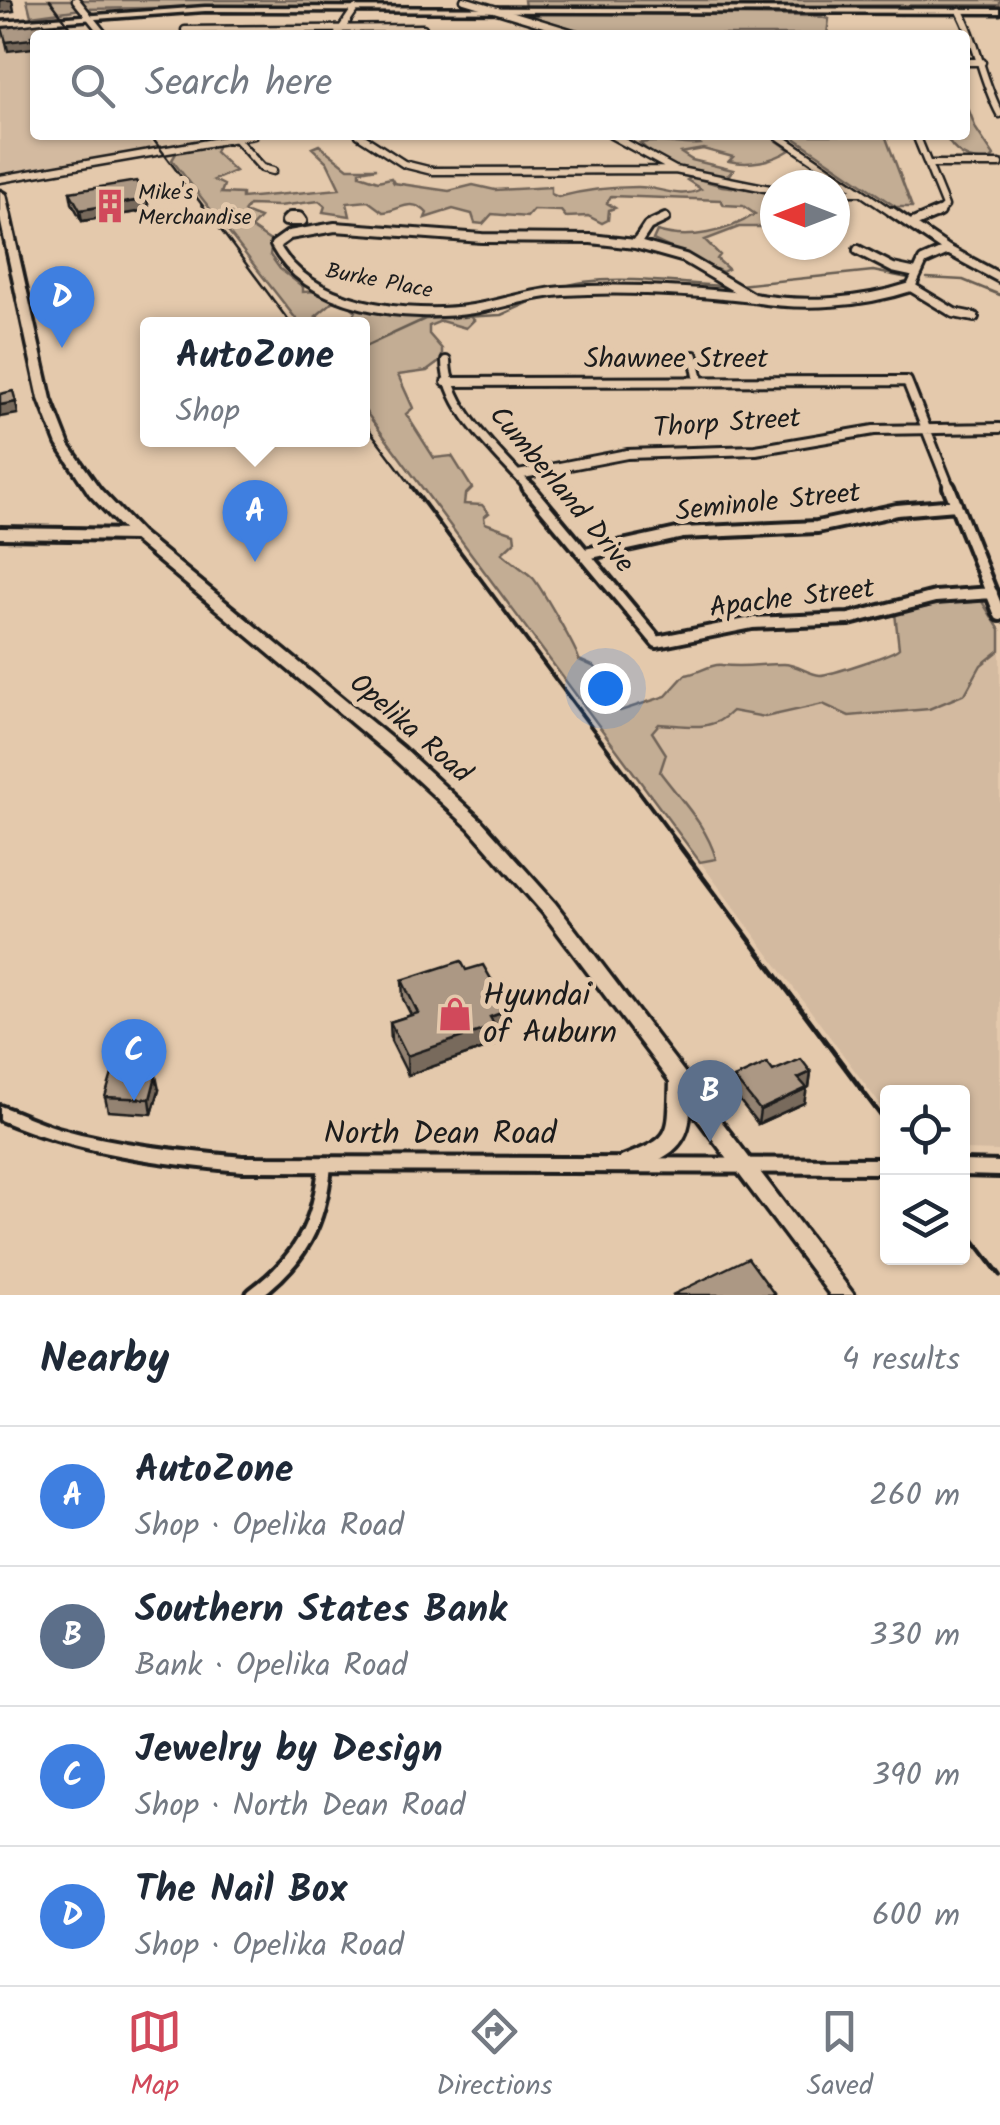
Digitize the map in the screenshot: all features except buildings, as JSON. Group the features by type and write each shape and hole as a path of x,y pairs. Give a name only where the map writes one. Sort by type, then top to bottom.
{"main road":[{"path":"0,24 205,9 1000,11"},
{"name":"Opelika Road","path":"0,194 53,422 78,468 136,535 397,752 475,824 549,908 842,1295"},
{"path":"628,1163 666,1149 675,1141 681,1124 679,1083"}],"street":[{"path":"76,0 100,30"},
{"path":"454,10 466,1 561,30"},
{"path":"532,20 529,14 543,10"},
{"path":"960,11 977,42 988,92 1000,114"},
{"path":"341,30 351,12"},
{"path":"389,30 423,28"},
{"path":"970,62 982,62"},
{"path":"0,179 207,140"},
{"path":"237,140 262,168 273,171"},
{"path":"367,140 404,164 432,170 675,170 760,187"},
{"path":"628,140 675,170"},
{"path":"784,140 948,250 1000,278"},
{"path":"911,224 936,216 945,206 918,140"},
{"path":"930,164 1000,164"},
{"path":"850,192 860,192"},
{"path":"636,244 648,226 665,218"},
{"name":"Burke Place","path":"753,298 687,259 636,244 592,237 462,238 377,228 298,228 280,238 274,249 297,278 320,290 412,309 467,310 542,292 606,289 652,288 753,298 858,300 911,287"},
{"path":"858,250 892,268 916,273"},
{"path":"948,250 923,261 911,287 954,313 974,317"},
{"path":"694,356 700,382"},
{"path":"446,362 446,382"},
{"name":"Shawnee Street","path":"446,382 907,381 926,429"},
{"name":"Cumberland Drive","path":"446,382 463,408 656,642"},
{"name":"Thorp Street","path":"518,475 627,454 756,450 864,432 1000,428"},
{"path":"926,429 1000,614"},
{"name":"Seminole Street","path":"586,554 682,533 818,527 897,510 956,505"},
{"path":"0,534 136,535"},
{"name":"Apache Street","path":"656,642 752,624 849,619 934,597 992,593"},
{"name":"North Dean Road","path":"0,1112 80,1140 159,1157 325,1165 880,1166"},
{"path":"253,1295 270,1284 315,1231 325,1165"},
{"path":"970,1168 1000,1170"}],"shaded area":[{"path":"27,0 362,0 348,5 82,9 31,16"},
{"path":"524,0 1000,0 1000,5 525,7"},
{"path":"542,13 829,19 828,30 572,30 533,16"},
{"path":"58,22 65,30 30,30 30,140 149,140 157,150 0,179 0,24"},
{"path":"970,113 994,156 989,161 975,160 948,140 970,140"},
{"path":"695,140 776,140 790,150 753,163 729,161 733,157 703,149 681,153 692,160 733,170 725,179 680,168 640,143 700,144"},
{"path":"797,140 887,140 912,207 896,207 850,176 850,170 842,170"},
{"path":"218,144 215,152 235,171 214,180 224,185 221,193 242,194 242,198 340,189 327,162 312,148 319,145 348,168 377,168 360,171 360,175 449,191 473,185 495,190 551,187 551,194 558,197 628,187 685,193 701,189 687,180 692,177 722,186 760,190 760,227 739,227 705,240 728,269 722,272 653,240 657,231 682,235 708,233 755,214 743,206 724,205 721,200 611,196 607,203 615,208 609,210 608,220 602,223 588,216 566,217 561,211 533,210 527,217 492,214 483,224 475,223 472,214 453,209 425,218 427,213 416,206 383,212 368,201 347,203 350,216 323,212 325,206 319,201 249,205 244,212 260,218 251,228 272,242 270,255 280,269 303,287 303,292 317,291 334,301 318,317 295,317 172,160 178,150"},
{"path":"351,302 467,314 474,320 466,328 441,321 429,326 429,334 442,349 442,360 427,371 398,375 413,408 406,414 434,458 452,456 472,488 465,495 464,504 482,505 489,513 484,517 485,523 514,533 515,541 502,553 537,583 579,660 595,667 599,676 615,678 628,687 615,692 612,702 620,711 666,696 685,675 718,665 788,664 820,675 836,672 899,648 895,613 981,600 1000,630 1000,650 981,665 965,694 929,709 849,716 823,704 765,717 732,711 707,725 659,724 652,732 666,754 660,772 700,824 716,859 700,862 370,417 370,317 353,317 356,311 348,304"},
{"path":"1000,653 1000,1151 970,1150 970,1085 880,1085 880,1105 596,721"}],"waterway":[{"path":"739,285 873,271 908,278"},
{"path":"927,278 963,280 1000,295"},
{"path":"559,288 618,280 725,286"},
{"path":"370,344 425,319 501,315 541,297"}],"railway":[{"path":"50,0 72,30"},
{"path":"154,140 286,317"},
{"path":"370,431 414,489"},
{"path":"412,487 677,842"},
{"path":"675,840 880,1114"},
{"path":"970,1236 1000,1275"}],"place":[{"name":"Mike's Merchandise","path":"110,206"},
{"name":"The Nail Box","path":"62,348"},
{"name":"AutoZone","path":"255,562"},
{"name":"Hyundai of Auburn","path":"455,1014"},
{"name":"Jewelry by Design","path":"134,1101"},
{"name":"Southern States Bank","path":"710,1142"}]}
